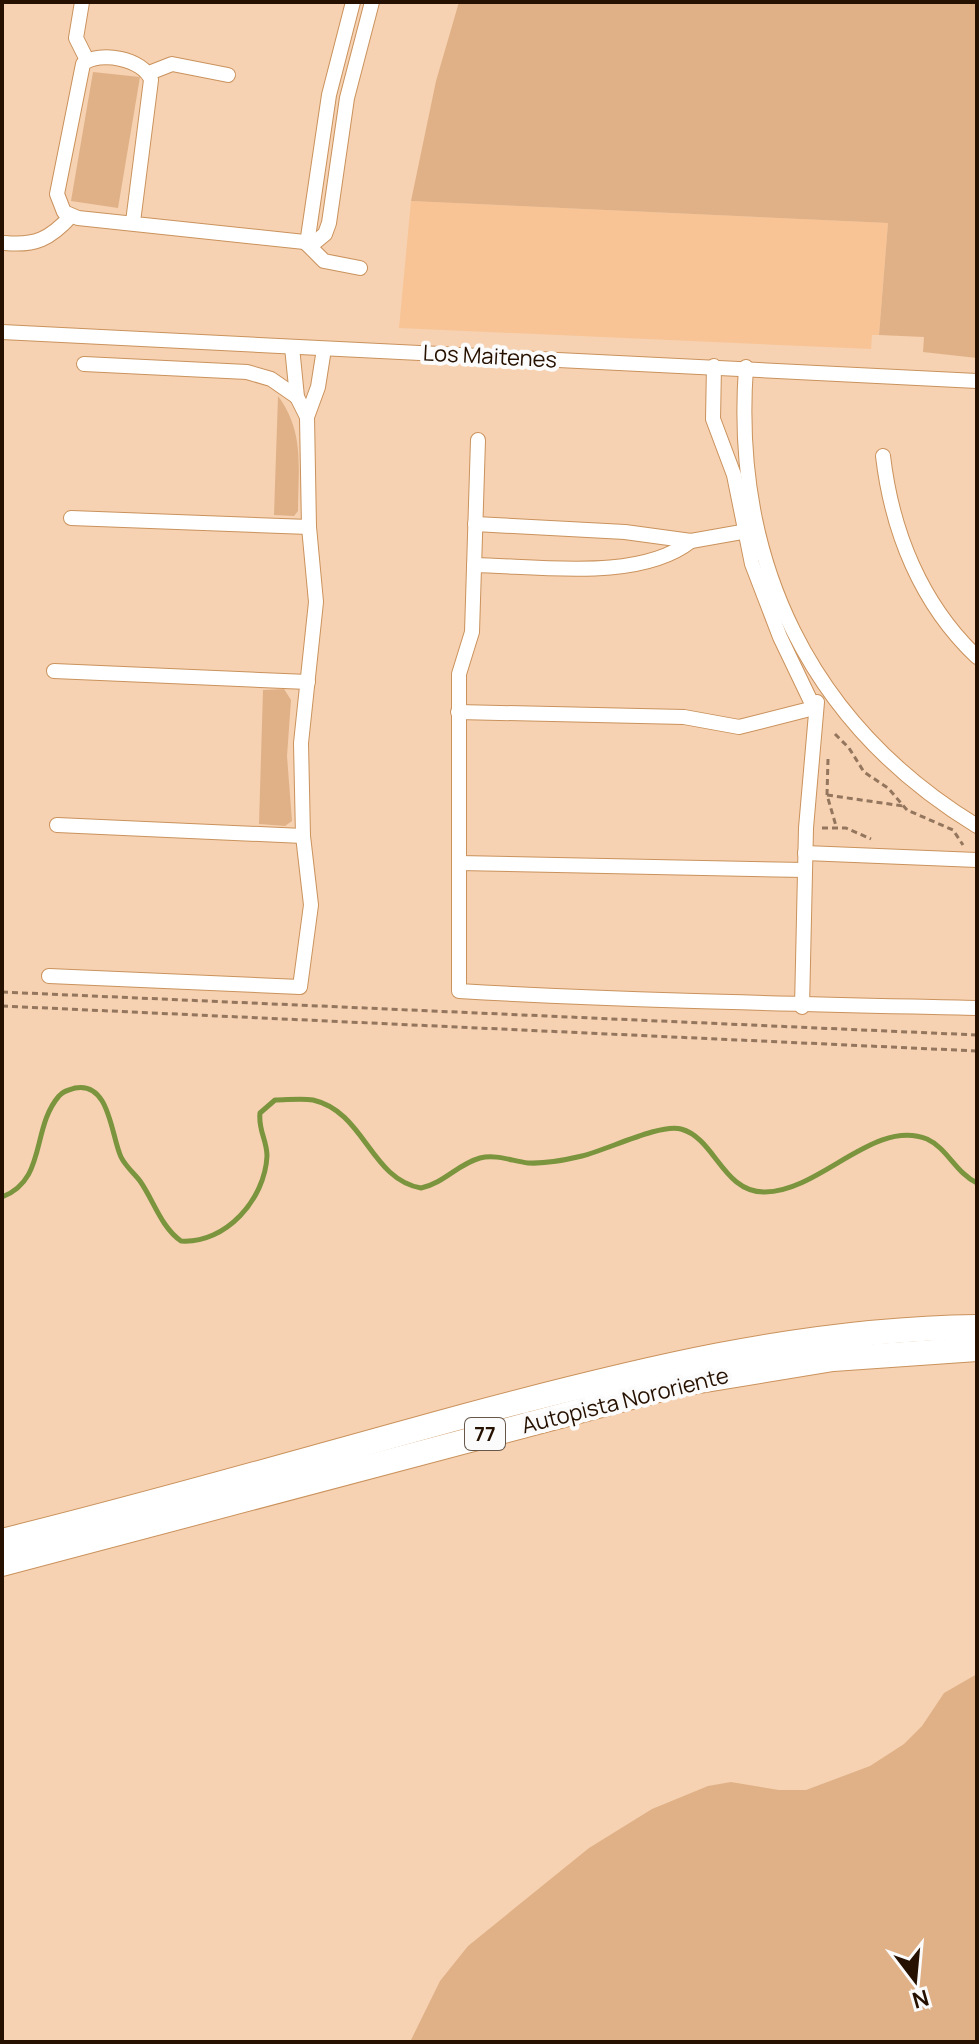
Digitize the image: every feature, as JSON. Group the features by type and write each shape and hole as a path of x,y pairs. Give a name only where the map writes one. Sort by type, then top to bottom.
{"highway":[{"name":"Autopista Nororiente","path":"2,1541 585,1384 711,1354 865,1333 977,1327"},
{"name":"Autopista Nororiente","path":"2,1564 681,1384 833,1359 977,1349"}],"street":[{"path":"82,2 76,38 87,60 78,81 57,194 61,207 71,216 307,244 320,240 329,223 347,98 372,2"},
{"path":"307,244 329,95 353,2"},
{"path":"87,60 99,57 135,63 149,73 152,86 133,222"},
{"path":"149,73 172,64 228,75"},
{"path":"329,95 347,98"},
{"path":"5,243 35,244 55,232 71,216"},
{"path":"307,244 324,261 360,268"},
{"name":"Los Maitenes","path":"2,332 977,381"},
{"path":"292,347 297,397 307,417"},
{"path":"49,976 300,987 311,905 303,836 301,743 316,602 309,527 307,417 318,387 324,349"},
{"path":"84,364 247,372 271,379 297,397"},
{"path":"714,366 713,419 751,531 785,615 825,688 850,721 915,785 977,826"},
{"path":"746,367 744,438 751,531 765,602 814,708 819,740 806,828 802,1007"},
{"path":"478,440 472,632 460,665 458,712 459,991 695,999 802,1007 977,1008"},
{"path":"883,456 892,509 912,564 939,613 977,657"},
{"path":"71,518 309,527"},
{"path":"475,524 625,532 691,541 751,531"},
{"path":"474,565 637,566 664,558 691,541"},
{"path":"54,671 308,682"},
{"path":"458,712 684,717 739,727 768,723 814,708 825,688"},
{"path":"57,825 303,836"},
{"path":"805,853 971,860"},
{"path":"459,863 805,870"}],"path":[{"path":"837,827 827,795 829,768 819,740 835,734 850,721"},
{"path":"835,734 849,748 864,772 888,788 911,813 953,830 963,842 971,860"},
{"path":"827,795 904,806"},
{"path":"806,828 837,827 878,841"},
{"path":"950,844 963,842"},
{"path":"2,992 977,1035"},
{"path":"2,1006 977,1051"}],"shaded area":[{"path":"459,2 977,2 977,358 923,352 924,337 879,335 888,223 411,201 436,81"},
{"path":"93,72 140,77 118,208 71,201"},
{"path":"411,201 888,223 879,335 872,335 871,349 399,328"},
{"path":"278,396 293,423 298,451 298,511 294,516 274,515"},
{"path":"284,689 291,700 287,756 292,821 285,826 259,824 263,690"},
{"path":"977,1674 977,2042 410,2042 440,1981 468,1946 589,1848 652,1809 708,1786 731,1782 779,1790 806,1790 870,1766 904,1744 922,1726 944,1693"}],"waterway":[{"path":"2,1197 26,1179 50,1109 61,1094 75,1088 87,1088 102,1101 123,1161 140,1181 168,1229 181,1241 213,1235 227,1227 251,1203 265,1172 267,1156 260,1113 275,1100 308,1099 330,1107 345,1118 390,1172 404,1182 421,1188 480,1158 498,1157 528,1163 556,1161 672,1128 693,1134 729,1175 751,1190 786,1189 867,1146 887,1138 907,1135 934,1143 977,1183"}]}
